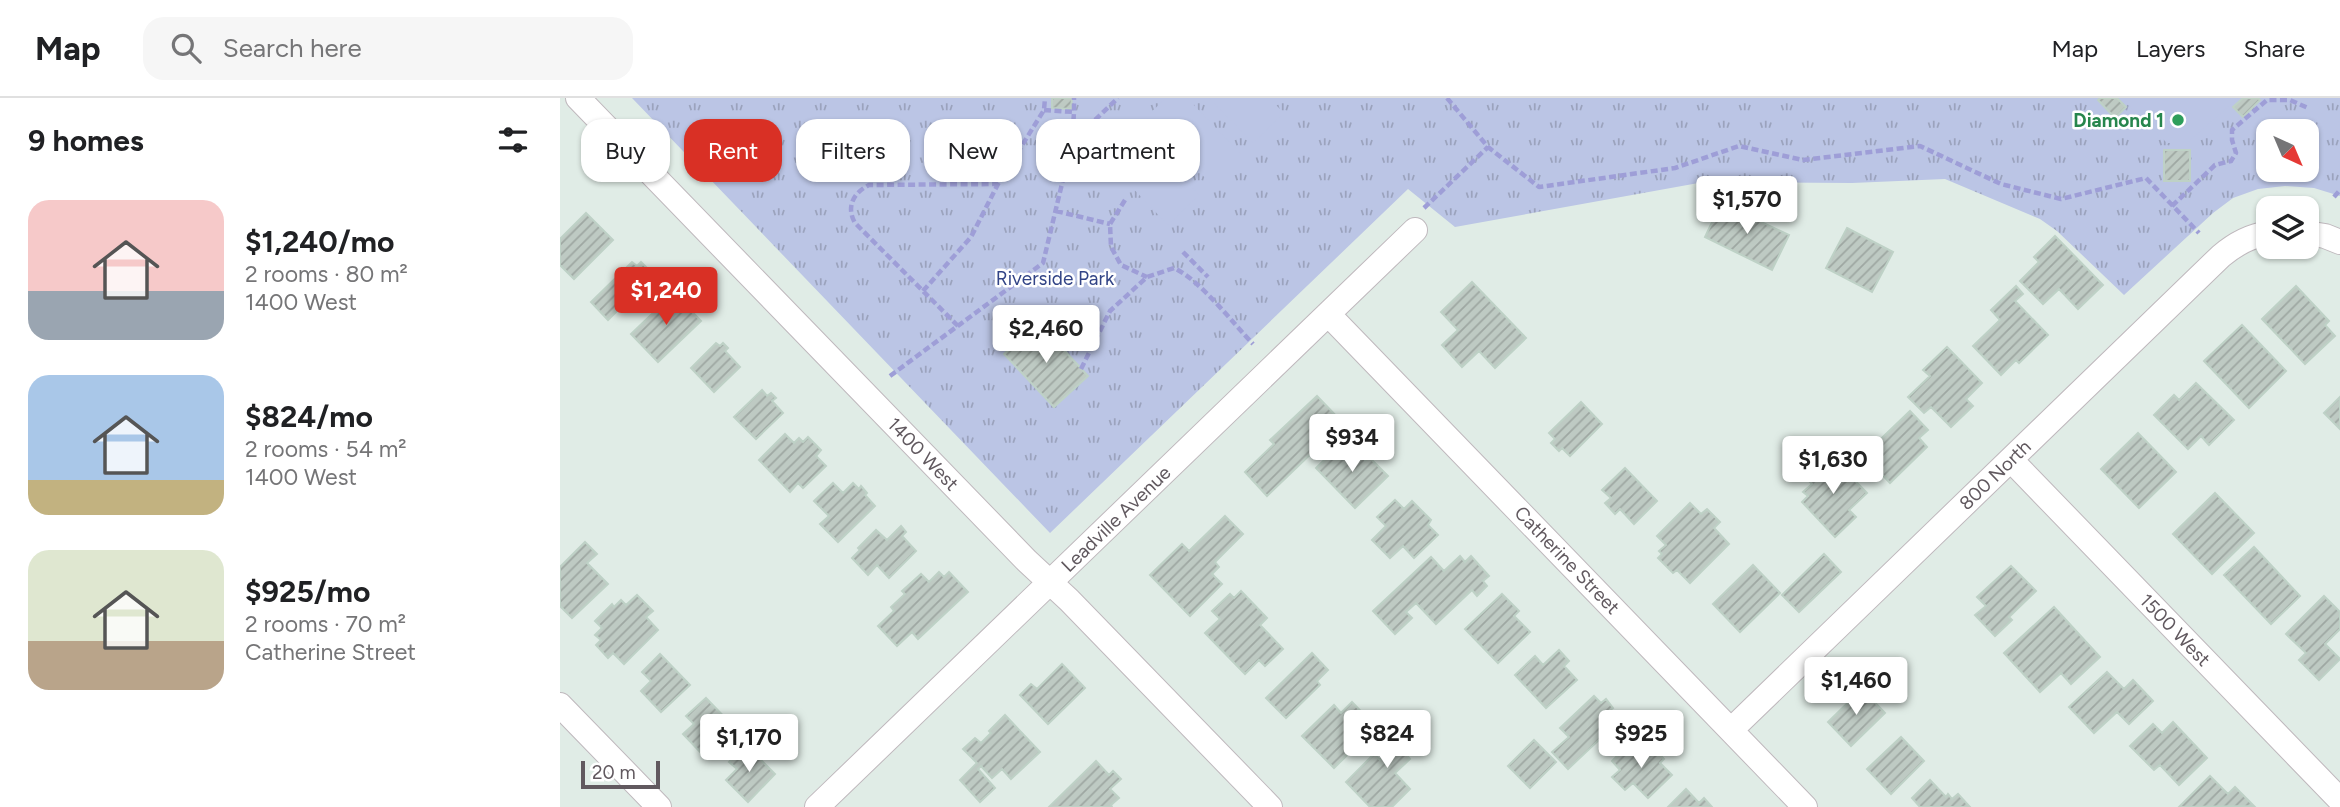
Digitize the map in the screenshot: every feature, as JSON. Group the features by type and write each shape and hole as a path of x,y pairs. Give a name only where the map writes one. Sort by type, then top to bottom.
{"street":[{"name":"1400 West","path":"578,98 1270,807"},
{"name":"Leadville Avenue","path":"817,807 1328,314 1419,219"},
{"path":"2319,235 2340,242"},
{"name":"800 North","path":"1731,730 2221,256 2233,246 2256,236"},
{"name":"Catherine Street","path":"1328,314 1805,807"},
{"name":"1500 West","path":"2011,460 2340,800"},
{"path":"560,705 659,807"}],"path":[{"path":"923,291 971,237 998,184 1044,110 1045,98"},
{"path":"1074,98 1074,119"},
{"path":"1096,119 1118,98"},
{"path":"1447,98 1488,147 1539,187 1675,168 1739,146 1803,160 1920,146 2001,184 2061,199 2146,178 2199,233"},
{"path":"2172,206 2215,165 2231,161 2236,153 2232,130 2266,100 2290,100 2308,108"},
{"path":"1044,110 1074,112"},
{"path":"1419,219 1488,147"},
{"path":"890,376 1044,263 1063,182"},
{"path":"958,326 855,223 851,206 857,192 869,185 998,184"},
{"path":"2334,197 2340,190"},
{"path":"1125,200 1110,224 1111,247 1121,265 1147,277"},
{"path":"1056,211 1110,224"},
{"path":"1184,252 1208,276"},
{"path":"1081,369 1110,311 1147,277 1174,268 1182,272 1253,344"}],"green space":[{"name":"Riverside Park","path":"632,98 2340,98 2340,196 2314,188 2285,186 2258,189 2233,198 2124,295 2057,231 2040,219 1945,179 1852,183 1704,182 1455,227 1408,189 1050,533 713,182 782,182 782,119 684,119 684,152 670,138 670,119 652,119"},
{"path":"1166,98 1187,98 1241,154 1211,184 1200,173 1200,119 1146,117"},
{"path":"1209,98 1269,98 1284,113 1253,143"},
{"name":"Diamond 1","path":"2121,98 2238,98 2187,143 2167,143"},
{"path":"1127,182 1187,182 1199,195 1168,225"}],"building":[{"path":"1052,98 1072,98 1071,109 1052,108"},
{"path":"2117,98 2126,107 2115,118 2098,100"},
{"path":"2243,98 2260,100 2243,117 2233,107"},
{"path":"2164,150 2190,150 2190,181 2164,181"},
{"path":"1721,203 1789,235 1772,270 1705,237"},
{"path":"586,213 613,240 574,279 560,265 560,239"},
{"path":"1847,228 1893,252 1872,292 1826,268"},
{"path":"2055,236 2103,285 2078,309 2059,289 2043,304 2020,281 2039,262 2034,257"},
{"path":"632,262 637,266 641,262 648,269 643,274 652,283 623,311 620,308 608,320 591,302"},
{"path":"1472,282 1526,338 1495,368 1479,351 1462,367 1442,345 1458,330 1441,312"},
{"path":"2016,286 2023,294 2015,301 2048,335 2019,363 2016,360 2001,375 1973,346 2000,320 1991,310"},
{"path":"2296,286 2329,321 2325,325 2335,336 2305,364 2262,319"},
{"path":"674,293 701,321 658,362 631,334"},
{"path":"1038,322 1088,376 1054,407 1004,354"},
{"path":"2242,325 2286,371 2249,408 2204,361"},
{"path":"716,343 720,346 723,343 728,348 725,351 740,367 714,392 691,368"},
{"path":"1947,347 1982,383 1966,399 1973,406 1951,427 1931,407 1924,413 1908,397 1930,376 1923,370"},
{"path":"2196,383 2234,420 2209,445 2201,436 2188,449 2154,415 2174,395 2179,400"},
{"path":"762,390 767,396 771,393 776,398 772,401 783,413 756,439 734,417"},
{"path":"1317,396 1343,423 1267,496 1245,472 1274,444 1270,440"},
{"path":"2340,397 2340,429 2324,413"},
{"path":"1581,402 1602,424 1570,456 1551,443 1555,439 1549,433"},
{"path":"1910,411 1928,430 1919,438 1927,447 1890,483 1864,455"},
{"path":"2138,433 2176,472 2139,508 2101,469"},
{"path":"785,434 794,443 799,438 803,442 808,437 821,450 816,456 826,466 803,488 798,483 790,492 759,460"},
{"path":"1345,440 1365,460 1369,457 1388,476 1355,508 1316,468"},
{"path":"1831,456 1867,493 1849,510 1856,517 1835,537 1802,502 1808,496 1803,492 1812,484 1807,479"},
{"path":"1625,468 1657,501 1634,524 1620,509 1615,514 1605,503 1611,498 1602,490"},
{"path":"833,483 843,493 853,483 859,489 861,486 875,506 838,542 820,524 829,516 814,501"},
{"path":"2215,493 2254,533 2212,574 2173,534"},
{"path":"1395,500 1404,509 1412,501 1431,520 1428,525 1438,535 1414,558 1403,546 1390,558 1372,540 1386,526 1377,517"},
{"path":"1690,503 1701,514 1707,509 1720,522 1714,528 1729,544 1690,583 1677,570 1673,573 1658,558 1662,554 1659,551 1666,545 1657,536"},
{"path":"1225,516 1243,534 1215,562 1219,567 1212,574 1222,584 1190,616 1150,575 1182,544 1189,551"},
{"path":"901,526 906,532 902,536 916,551 889,578 877,565 868,575 852,558 860,550 858,548 876,530 887,540"},
{"path":"585,542 597,554 587,563 608,584 572,618 560,606 560,567"},
{"path":"2254,547 2300,596 2271,624 2224,575"},
{"path":"1824,554 1841,572 1799,612 1782,595"},
{"path":"1460,556 1465,562 1471,556 1489,576 1483,581 1487,586 1477,596 1472,590 1436,624 1416,603 1406,612 1412,618 1395,634 1373,611 1431,557 1444,571"},
{"path":"1753,565 1780,593 1740,632 1713,604"},
{"path":"2011,566 2036,591 2009,617 2012,620 1995,636 1975,615 1986,606 1977,597"},
{"path":"939,572 944,577 949,572 968,592 918,639 912,632 897,646 878,626 894,611 891,607 905,594 902,591 921,574 929,582"},
{"path":"1241,591 1267,618 1260,625 1283,649 1265,666 1259,660 1245,674 1205,633 1220,619 1212,611 1230,594 1234,598"},
{"path":"1502,594 1519,611 1514,616 1530,632 1498,663 1465,629"},
{"path":"637,595 653,611 646,617 658,630 624,664 613,653 608,658 596,645 601,640 595,635 602,628 595,621 612,604 614,607 621,600 626,605"},
{"path":"2324,596 2340,612 2340,629 2325,644 2340,659 2319,680 2299,660 2306,653 2286,634"},
{"path":"2054,607 2100,657 2071,684 2061,673 2040,692 2004,653"},
{"path":"1559,650 1569,661 1564,666 1577,680 1546,708 1515,675 1535,656 1543,665"},
{"path":"1312,653 1328,670 1317,681 1320,685 1286,718 1266,698"},
{"path":"660,654 690,685 661,712 641,691 651,681 642,672"},
{"path":"1062,664 1085,688 1048,724 1020,695 1031,684 1037,689"},
{"path":"2107,672 2124,689 2133,680 2153,701 2129,724 2117,712 2094,733 2069,707"},
{"path":"1862,689 1885,713 1851,746 1828,722"},
{"path":"1594,696 1601,703 1606,699 1613,708 1609,711 1619,721 1568,769 1552,752 1569,737 1560,728"},
{"path":"706,698 735,728 705,757 683,734 694,724 686,716"},
{"path":"1352,702 1376,727 1334,768 1302,736 1334,705 1341,713"},
{"path":"1005,715 1040,752 1011,779 1002,769 992,778 981,766 978,769 995,788 980,802 960,780 977,763 963,749 975,738 981,743"},
{"path":"1406,717 1424,736 1406,754 1410,759 1395,773 1410,789 1392,807 1370,807 1346,782 1374,754 1380,760 1395,744 1387,736"},
{"path":"2173,722 2207,758 2179,785 2160,765 2154,770 2130,746 2153,724 2162,733"},
{"path":"1901,737 1924,761 1891,794 1867,769"},
{"path":"1534,740 1556,762 1530,788 1508,766"},
{"path":"1629,744 1638,753 1643,747 1647,751 1652,746 1664,759 1660,763 1672,775 1648,798 1633,783 1625,790 1612,777 1620,770 1612,761"},
{"path":"746,745 775,774 748,802 726,780 737,769 729,762"},
{"path":"1096,761 1109,775 1113,771 1121,779 1110,789 1119,798 1112,807 1049,807"},
{"path":"2210,776 2228,794 2235,787 2254,806 2179,807"},
{"path":"1930,780 1946,797 1948,794 1952,799 1958,794 1970,807 1920,807 1912,798"},
{"path":"1686,789 1699,803 1704,798 1712,807 1668,807"}],"place":[{"name":"Diamond 1","path":"2178,120"}]}
